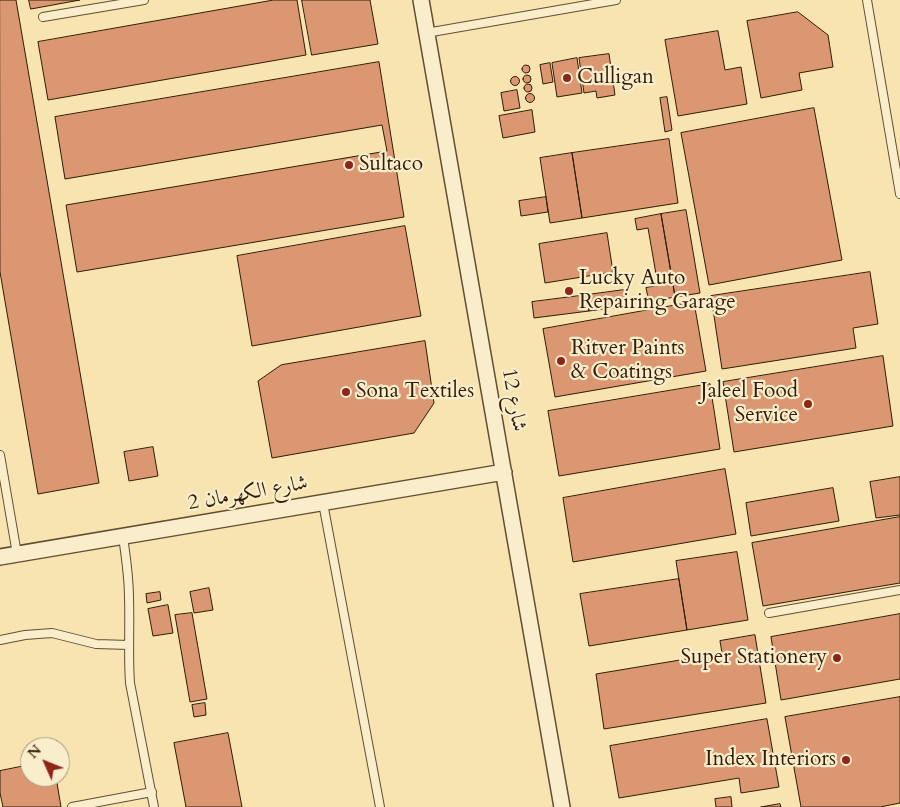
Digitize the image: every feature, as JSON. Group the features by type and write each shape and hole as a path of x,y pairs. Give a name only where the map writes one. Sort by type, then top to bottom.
{"street":[{"name":"شارع 12","path":"421,0 562,807"},
{"name":"شارع الكهرمان 2","path":"0,557 504,472"}],"lane":[{"path":"43,17 144,0"},
{"path":"426,33 616,0"},
{"path":"867,0 900,194"},
{"path":"0,456 18,554"},
{"path":"323,503 380,807"},
{"path":"123,537 130,597 130,683 154,807"},
{"path":"769,613 900,590"},
{"path":"0,640 38,633 52,633 96,644 129,646"},
{"path":"72,807 152,792"}],"building":[{"path":"0,0 16,0 99,483 38,494 0,272"},
{"path":"29,0 80,0 31,9"},
{"path":"274,0 297,0 306,55 48,100 38,42"},
{"path":"302,0 370,0 378,44 312,55"},
{"path":"798,12 828,35 833,67 799,73 802,90 761,98 747,21"},
{"path":"718,31 725,70 741,67 747,104 678,116 665,40"},
{"path":"609,54 615,95 597,98 596,91 584,93 579,58"},
{"name":"Culligan","path":"577,58 582,93 557,97 552,63"},
{"name":"Sultaco","path":"379,62 404,217 77,272 66,205 387,151 382,125 65,179 55,117"},
{"path":"550,63 553,82 543,84 540,65"},
{"path":"526,65 530,69 526,73 522,69"},
{"path":"527,75 531,79 527,83 523,79"},
{"path":"515,77 519,81 515,85 511,81"},
{"path":"528,84 532,88 528,92 524,88"},
{"name":"Culligan","path":"517,90 520,108 504,111 501,93"},
{"path":"530,94 534,98 530,102 526,98"},
{"path":"667,97 672,130 665,132 660,98"},
{"path":"814,108 842,260 709,285 681,133"},
{"name":"Culligan","path":"532,110 535,132 503,138 499,116"},
{"path":"669,139 678,203 582,218 572,153"},
{"path":"572,153 582,218 550,223 540,158"},
{"path":"546,197 548,212 521,216 519,201"},
{"path":"686,210 700,293 675,297 661,214"},
{"path":"661,214 671,272 656,274 648,228 637,230 635,219"},
{"path":"405,226 421,316 252,346 237,256"},
{"path":"607,233 613,272 545,283 539,244"},
{"path":"870,272 878,324 853,328 856,348 722,369 711,296"},
{"path":"673,283 675,297 649,302 646,288"},
{"path":"624,290 626,306 589,311 587,295"},
{"path":"587,295 589,311 534,318 532,302"},
{"path":"694,302 706,371 555,397 543,329"},
{"name":"Sona Textiles","path":"425,341 434,403 414,433 272,458 258,381 281,365"},
{"name":"Jaleel Food Service","path":"883,356 893,426 734,452 723,382"},
{"path":"710,384 720,449 559,476 548,411"},
{"path":"153,447 158,476 129,481 124,452"},
{"path":"725,469 736,534 573,562 563,498"},
{"path":"900,477 900,515 876,518 870,482"},
{"path":"833,488 839,521 751,536 746,503"},
{"path":"900,517 900,583 763,606 752,543"},
{"path":"737,552 748,620 687,630 676,561"},
{"path":"679,579 687,630 589,646 580,594"},
{"path":"209,588 213,610 194,613 190,592"},
{"path":"160,592 161,600 147,603 146,594"},
{"path":"168,605 173,633 153,636 148,609"},
{"path":"192,613 207,699 190,702 175,615"},
{"name":"Super Stationery","path":"900,614 900,679 781,700 771,637"},
{"path":"755,635 766,703 604,729 596,674 722,653 720,641"},
{"name":"Index Interiors","path":"900,697 900,803 880,807 801,807 785,717"},
{"path":"205,703 206,715 194,717 192,705"},
{"path":"767,719 779,787 741,793 739,778 619,798 610,746"},
{"path":"228,733 242,807 186,807 174,743"},
{"path":"20,767 20,787 58,787 61,807 3,807 0,793 0,771"},
{"path":"731,797 732,807 716,807 715,799"},
{"path":"780,804 781,807 761,807"}],"place":[{"name":"Culligan","path":"567,78"},
{"name":"Sultaco","path":"349,165"},
{"name":"Lucky Auto Repairing Garage","path":"569,291"},
{"name":"Ritver Paints & Coatings","path":"561,361"},
{"name":"Sona Textiles","path":"346,392"},
{"name":"Jaleel Food Service","path":"808,404"},
{"name":"Super Stationery","path":"837,658"},
{"name":"Index Interiors","path":"846,760"}]}
